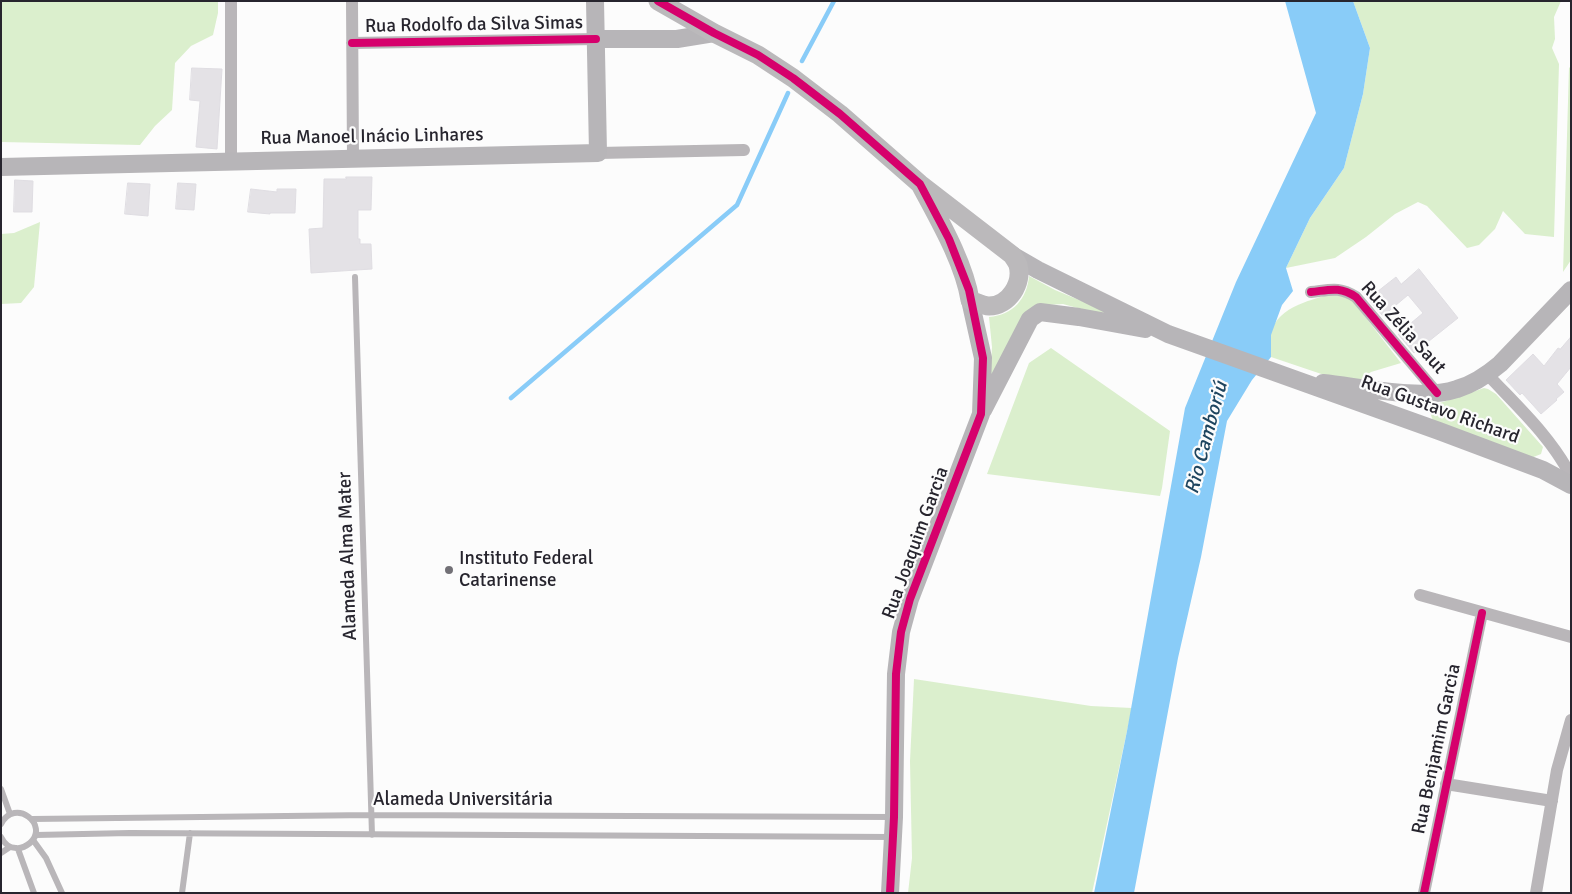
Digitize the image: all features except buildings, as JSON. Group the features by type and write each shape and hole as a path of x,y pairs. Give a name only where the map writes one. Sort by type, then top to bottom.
{"main road":[{"path":"595,1 598,153"},
{"path":"658,1 714,33 758,55 793,78 840,114 920,184 1012,255 1018,266 1017,284 1014,292 1007,299 997,305 988,306 970,300 969,290 949,239 920,184"},
{"name":"Rua Rodolfo da Silva Simas","path":"596,39 677,40 714,33"},
{"name":"Rua Manoel Inácio Linhares","path":"1,167 598,153"},
{"name":"Rua Gustavo Richard","path":"1012,255 1038,270 1168,334 1543,470 1571,485"},
{"name":"Rua Gustavo Richard","path":"1286,376 1391,391 1432,393 1456,390 1488,375 1571,290"},
{"name":"Rua Joaquim Garcia","path":"890,893 894,817 896,674 901,632 910,599 981,414 983,358 970,300"},
{"name":"Rua Gustavo Richard","path":"981,414 1030,319 1040,312 1079,317 1168,334"}],"street":[{"path":"231,1 231,162"},
{"path":"352,1 353,159"},
{"name":"Rua Rodolfo da Silva Simas","path":"352,43 596,39"},
{"name":"Rua Manoel Inácio Linhares","path":"598,153 744,150"},
{"name":"Rua Zélia Saut","path":"1311,292 1345,290 1356,297 1432,393"},
{"path":"1488,375 1548,439 1562,458 1571,476"},
{"path":"1420,595 1571,637"},
{"name":"Rua Benjamim Garcia","path":"1424,893 1482,613"},
{"path":"1536,893 1562,750 1570,724"},
{"path":"1446,784 1552,801"}],"lane":[{"name":"Alameda Alma Mater","path":"355,278 372,835"},
{"path":"1,789 10,814 2,821"},
{"name":"Alameda Universitária","path":"10,814 18,812 26,814 32,819 371,815 894,817"},
{"path":"2,840 10,847 18,849 26,847 34,838 36,827 32,819"},
{"name":"Alameda Universitária","path":"34,838 130,832 893,837"},
{"path":"182,893 190,833"},
{"path":"34,838 46,858 62,893"},
{"path":"1,853 10,847"},
{"path":"18,849 34,893"}],"green space":[{"path":"1,1 218,1 218,13 213,35 191,46 175,63 172,110 155,126 140,145 1,142"},
{"path":"1353,1 1561,1 1554,17 1555,39 1552,48 1559,64 1554,237 1525,234 1503,211 1495,229 1479,245 1467,248 1427,206 1418,202 1395,214 1335,258 1286,268 1310,218 1344,168 1363,94 1370,48"},
{"path":"1569,67 1571,69 1571,260 1563,272"},
{"path":"40,222 34,287 21,303 1,304 1,234 14,233"},
{"path":"1029,276 1055,290 1108,312 1106,316 1063,304 1047,305 990,381 992,347 989,317 1005,313 1022,299"},
{"path":"1337,292 1349,296 1401,363 1371,372 1354,385 1271,357 1271,333 1281,316 1298,305"},
{"path":"1051,348 1170,431 1160,496 987,474 1029,363"},
{"path":"1484,388 1496,394 1543,447 1541,454 1531,458 1433,421 1430,412 1434,405"},
{"path":"914,679 1091,706 1132,708 1092,893 908,893 912,858 910,761"}],"water":[{"name":"Rio Camboriú","path":"1285,1 1353,1 1370,48 1363,94 1344,168 1310,218 1286,268 1293,291 1282,305 1271,335 1271,357 1252,380 1227,421 1201,557 1178,658 1134,893 1094,893 1127,731 1185,408 1236,282 1316,113"}],"waterway":[{"path":"802,61 834,1"},
{"path":"511,398 737,205 788,93"}],"cycle path":[{"path":"658,1 714,33 758,55 793,78 840,114 920,184 949,239 969,290 983,358 981,414 910,599 901,632 896,674 894,817 890,893"},
{"path":"352,43 596,39"},
{"path":"1311,292 1339,290 1356,297 1437,393"},
{"path":"1424,893 1482,613"}],"place":[{"name":"Instituto Federal Catarinense","path":"449,570"}]}
